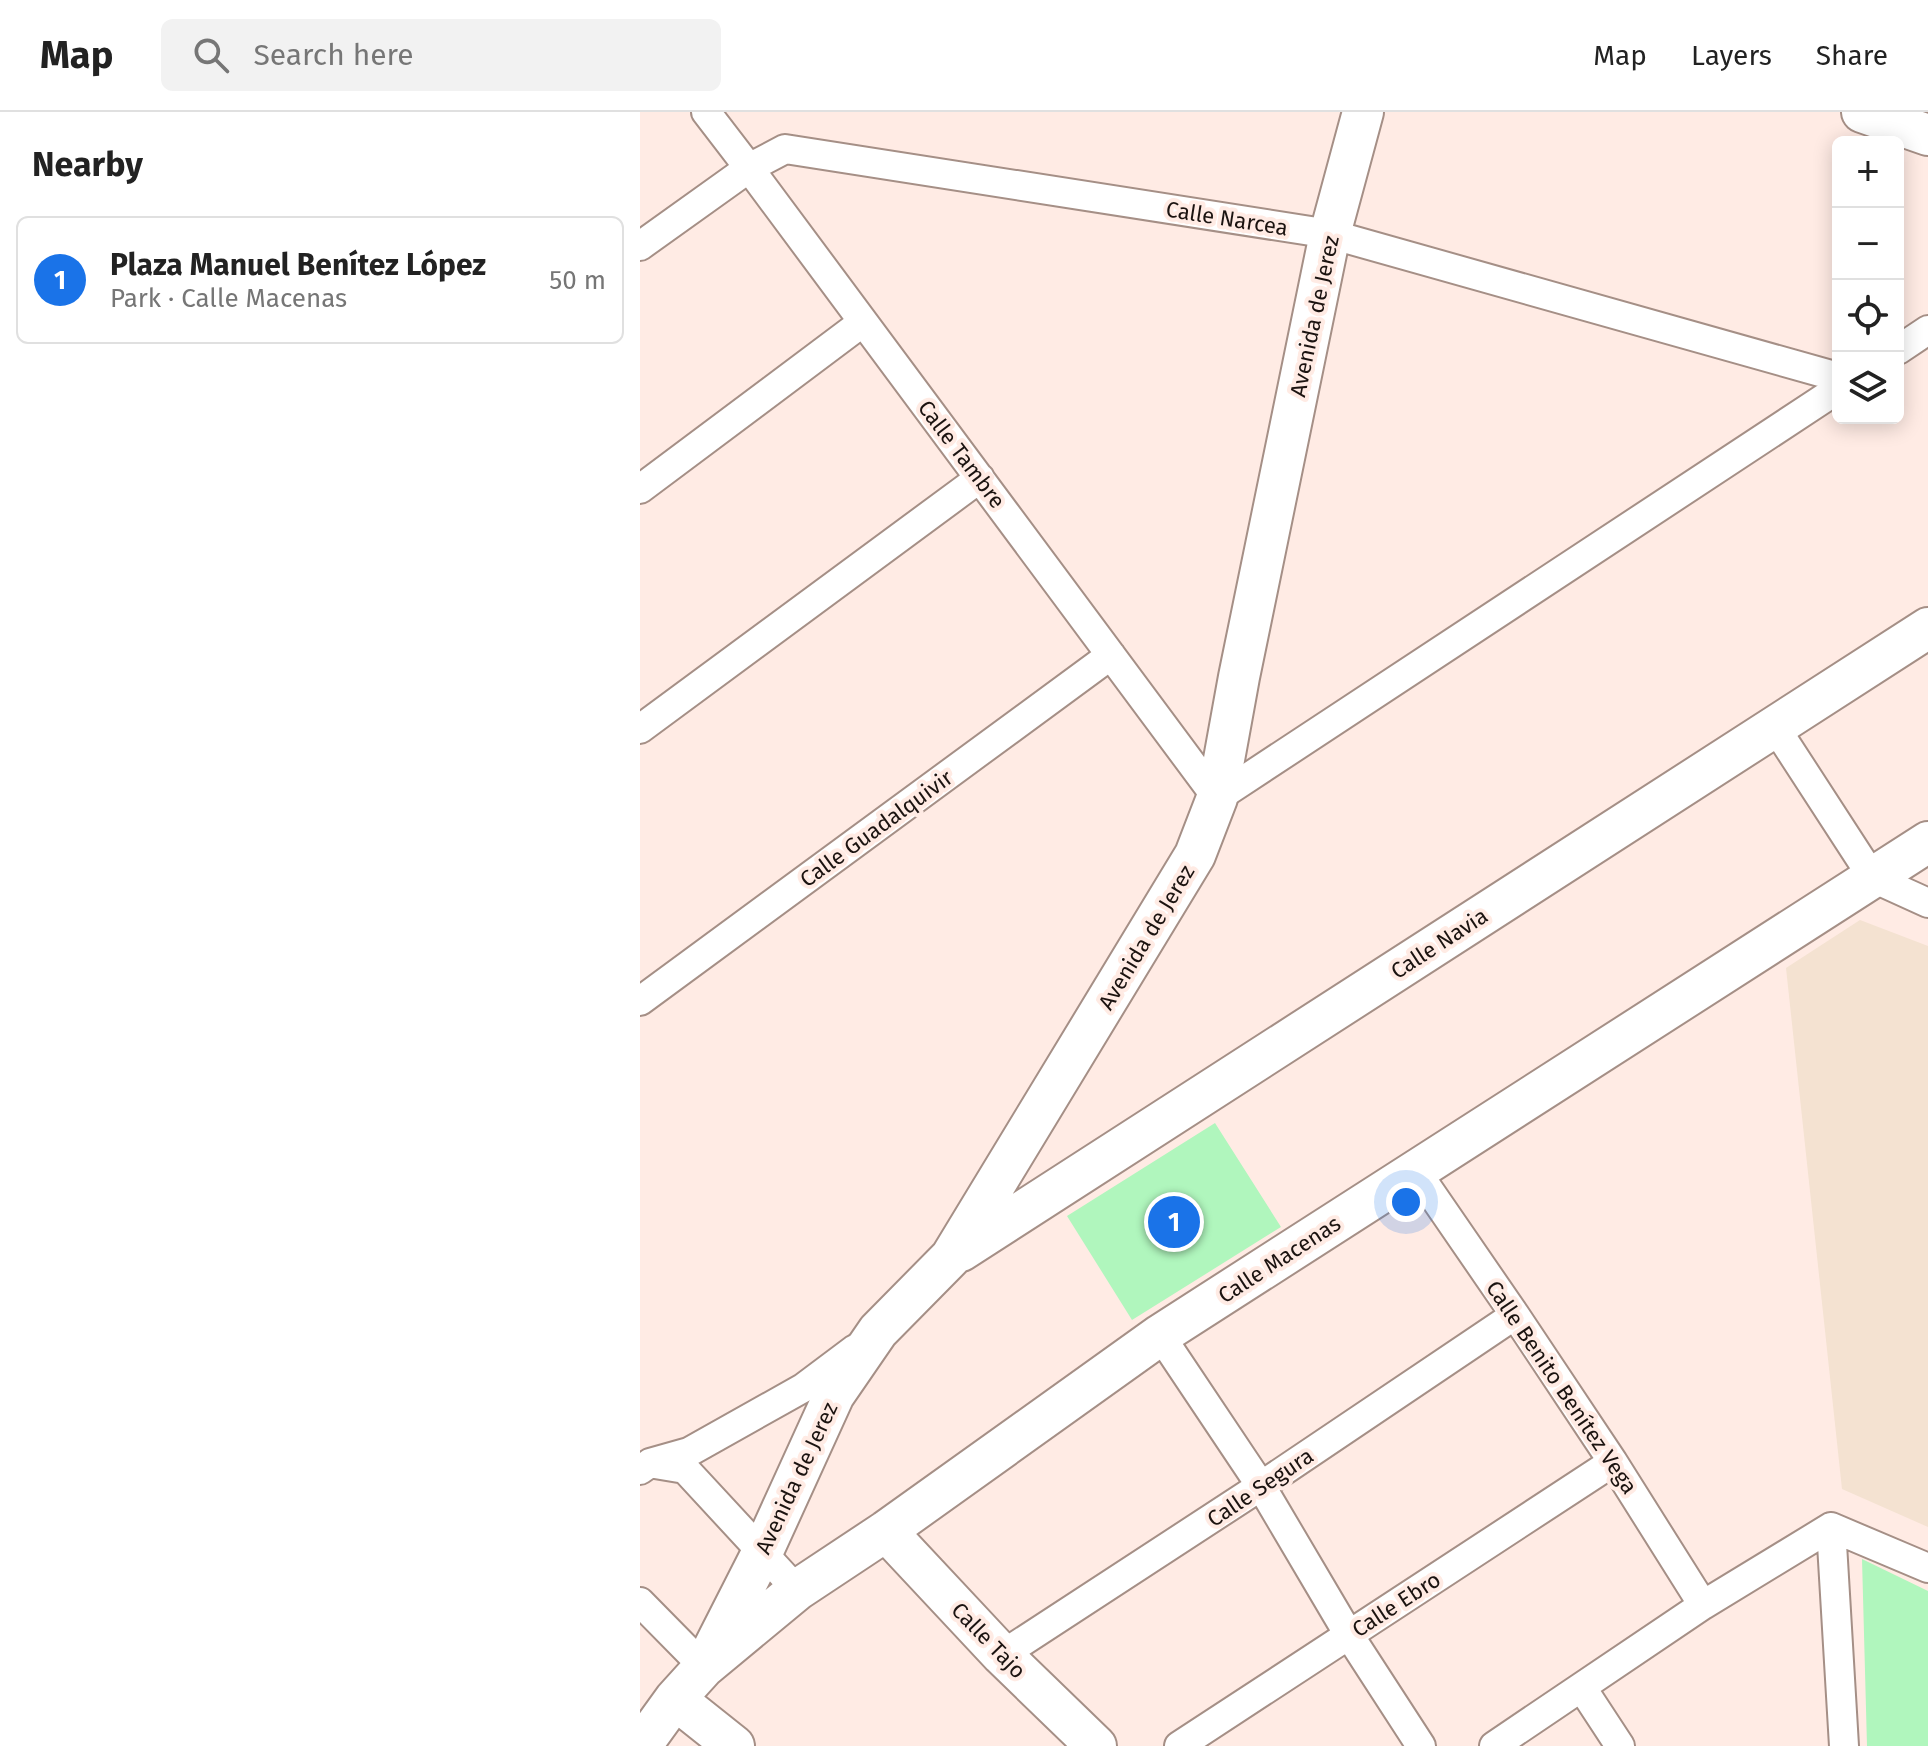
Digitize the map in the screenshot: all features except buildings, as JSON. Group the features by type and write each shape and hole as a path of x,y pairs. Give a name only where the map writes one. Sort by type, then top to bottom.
{"street":[{"name":"Calle Tambre","path":"706,112 1217,798"},
{"name":"Avenida de Jerez","path":"704,1667 762,1553 834,1395 878,1331 951,1257 1195,855 1217,798 1330,234 1363,112"},
{"path":"1862,112 1928,135"},
{"name":"Calle Narcea","path":"640,246 749,168 785,149 1330,234 1832,375"},
{"path":"640,489 863,322"},
{"path":"1904,346 1928,330"},
{"path":"1217,798 1832,393"},
{"path":"640,729 980,478"},
{"name":"Calle Navia","path":"951,1257 1928,628"},
{"name":"Calle Guadalquivir","path":"640,1001 1111,655"},
{"path":"1775,727 1873,878 1928,903"},
{"name":"Calle Macenas","path":"704,1667 797,1590 886,1531 1160,1335 1928,842"},
{"name":"Calle Benito Benítez Vega","path":"1416,1171 1613,1462 1703,1605"},
{"name":"Calle Segura","path":"1002,1655 1515,1315"},
{"path":"643,1462 689,1452 803,1388 878,1331"},
{"path":"1160,1335 1261,1486 1349,1635 1421,1746"},
{"path":"643,1462 685,1469 797,1590"},
{"name":"Calle Ebro","path":"1179,1746 1613,1462"},
{"path":"1494,1746 1703,1605 1831,1527"},
{"path":"1831,1527 1928,1568"},
{"path":"1831,1527 1844,1746"},
{"name":"Calle Tajo","path":"886,1531 1002,1655 1096,1746"},
{"path":"640,1602 704,1667 675,1699 641,1746"},
{"path":"1582,1688 1620,1746"},
{"path":"675,1699 734,1746"}],"shaded area":[{"path":"1860,920 1928,946 1928,1527 1842,1489 1786,968"}],"green space":[{"path":"1215,1123 1281,1227 1132,1320 1067,1216"},
{"path":"1862,1559 1928,1591 1928,1746 1867,1746"}],"place":[{"name":"Plaza Manuel Benítez López","path":"1174,1222"}]}
